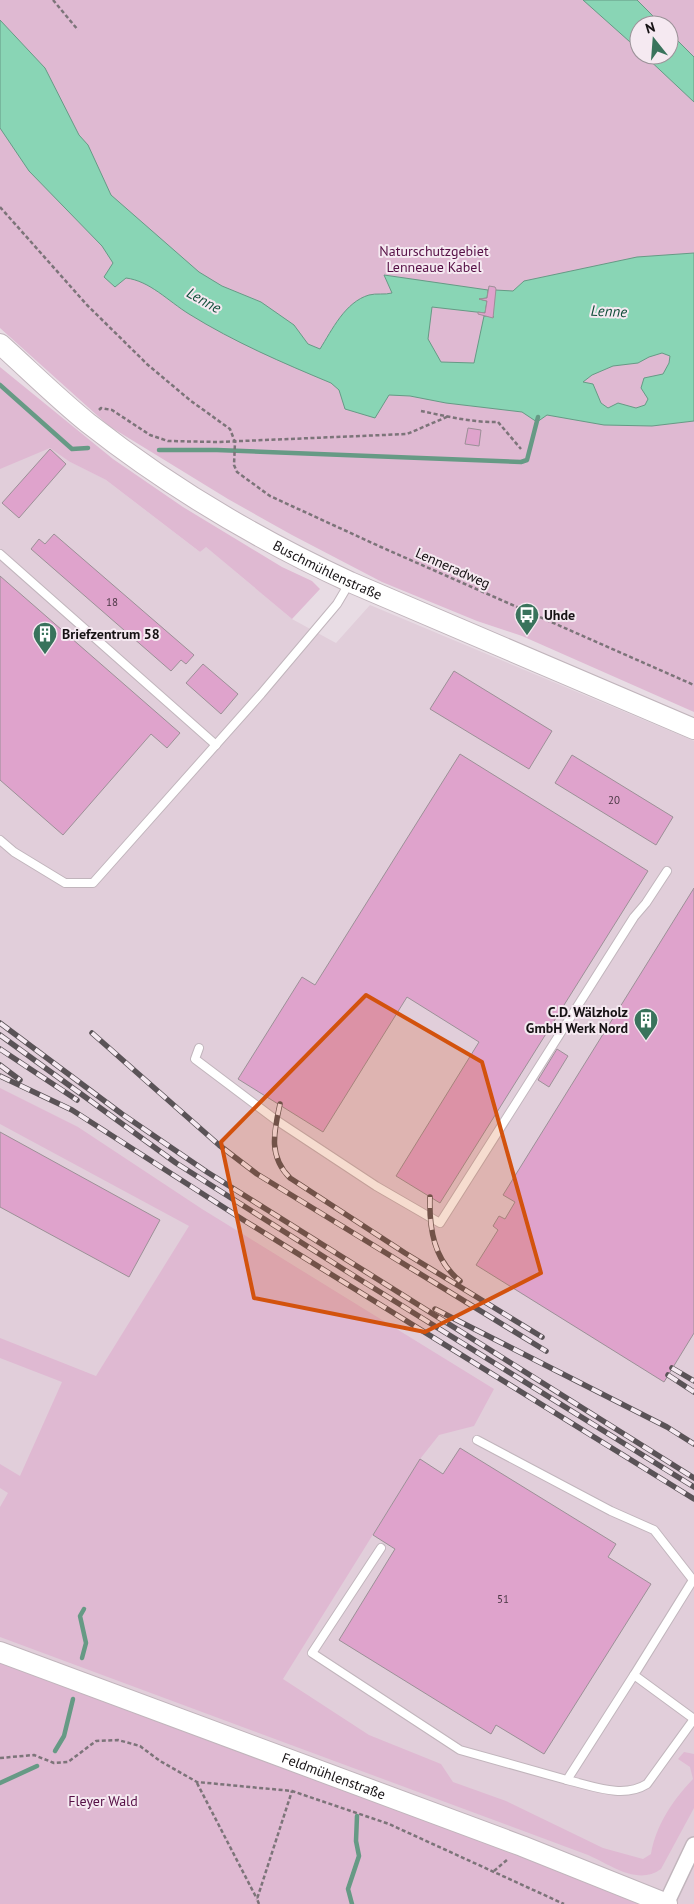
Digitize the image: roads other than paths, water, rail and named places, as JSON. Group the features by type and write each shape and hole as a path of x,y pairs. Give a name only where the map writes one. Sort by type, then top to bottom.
{"street":[{"name":"Buschmühlenstraße","path":"0,344 87,422 216,512 307,562 350,582 694,729"},
{"name":"Feldmühlenstraße","path":"0,1652 522,1846 666,1904 694,1845"}],"lane":[{"path":"0,554 216,745"},
{"path":"0,840 14,852 65,883 93,883 216,745 337,604 350,582"},
{"path":"199,1048 195,1059 276,1120 376,1186 440,1223 634,917 646,903 667,870"},
{"path":"477,1440 611,1511 654,1530 694,1581 567,1780"},
{"path":"381,1548 312,1653 460,1750 567,1780 622,1792 637,1790 647,1784 694,1719 634,1675"}],"water":[{"path":"583,0 637,0 652,15 629,15 629,41"},
{"name":"Lenne","path":"0,20 45,68 79,135 88,145 111,195 199,272 222,286 261,302 294,325 308,344 320,349 334,325 353,304 369,295 392,293 384,275 488,290 487,298 479,299 487,301 485,313 432,307 428,339 441,362 474,363 484,316 494,317 492,315 495,290 513,291 524,281 637,257 694,253 694,421 652,426 604,425 547,415 537,422 522,412 446,403 410,396 389,395 375,418 345,409 339,390 331,383 223,334 189,314 151,287 126,278 115,287 104,277 113,263 102,246 29,171 0,128","holes":["662,353 670,356 669,363 663,374 644,378 641,388 648,399 645,405 636,408 618,403 608,408 601,403 593,384 583,382 592,375 613,366 638,363"]},
{"path":"679,42 694,57 694,102 655,65 679,65"}],"waterway":[{"path":"0,385 72,449 88,448"},
{"path":"159,450 217,450 521,462 527,460 538,417"},
{"path":"82,1658 86,1643 80,1616 84,1609"},
{"path":"55,1751 64,1736 73,1699"},
{"path":"0,1783 37,1766"},
{"path":"352,1904 348,1889 359,1856 356,1841 357,1816"}],"railway":[{"path":"0,1023 122,1114 207,1172 694,1478"},
{"path":"92,1033 219,1145 257,1174 546,1351"},
{"path":"0,1035 176,1163 694,1487"},
{"path":"0,1049 77,1100"},
{"path":"0,1065 20,1080"},
{"path":"0,1076 72,1110 245,1221 694,1499"},
{"path":"280,1104 274,1143 278,1161 290,1178 405,1253 542,1337"},
{"path":"430,1197 432,1232 435,1243 444,1264 460,1281"},
{"path":"435,1309 667,1427 694,1444"},
{"path":"672,1368 694,1381"},
{"path":"668,1375 694,1392"}],"place":[{"name":"Uhde","path":"527,636"},
{"name":"Briefzentrum 58","path":"45,655"},
{"name":"C.D. Wälzholz GmbH Werk Nord","path":"646,1041"}],"park label":[{"name":"Naturschutzgebiet Lenneaue Kabel","path":"434,260"},
{"name":"Fleyer Wald","path":"103,1801"}]}
